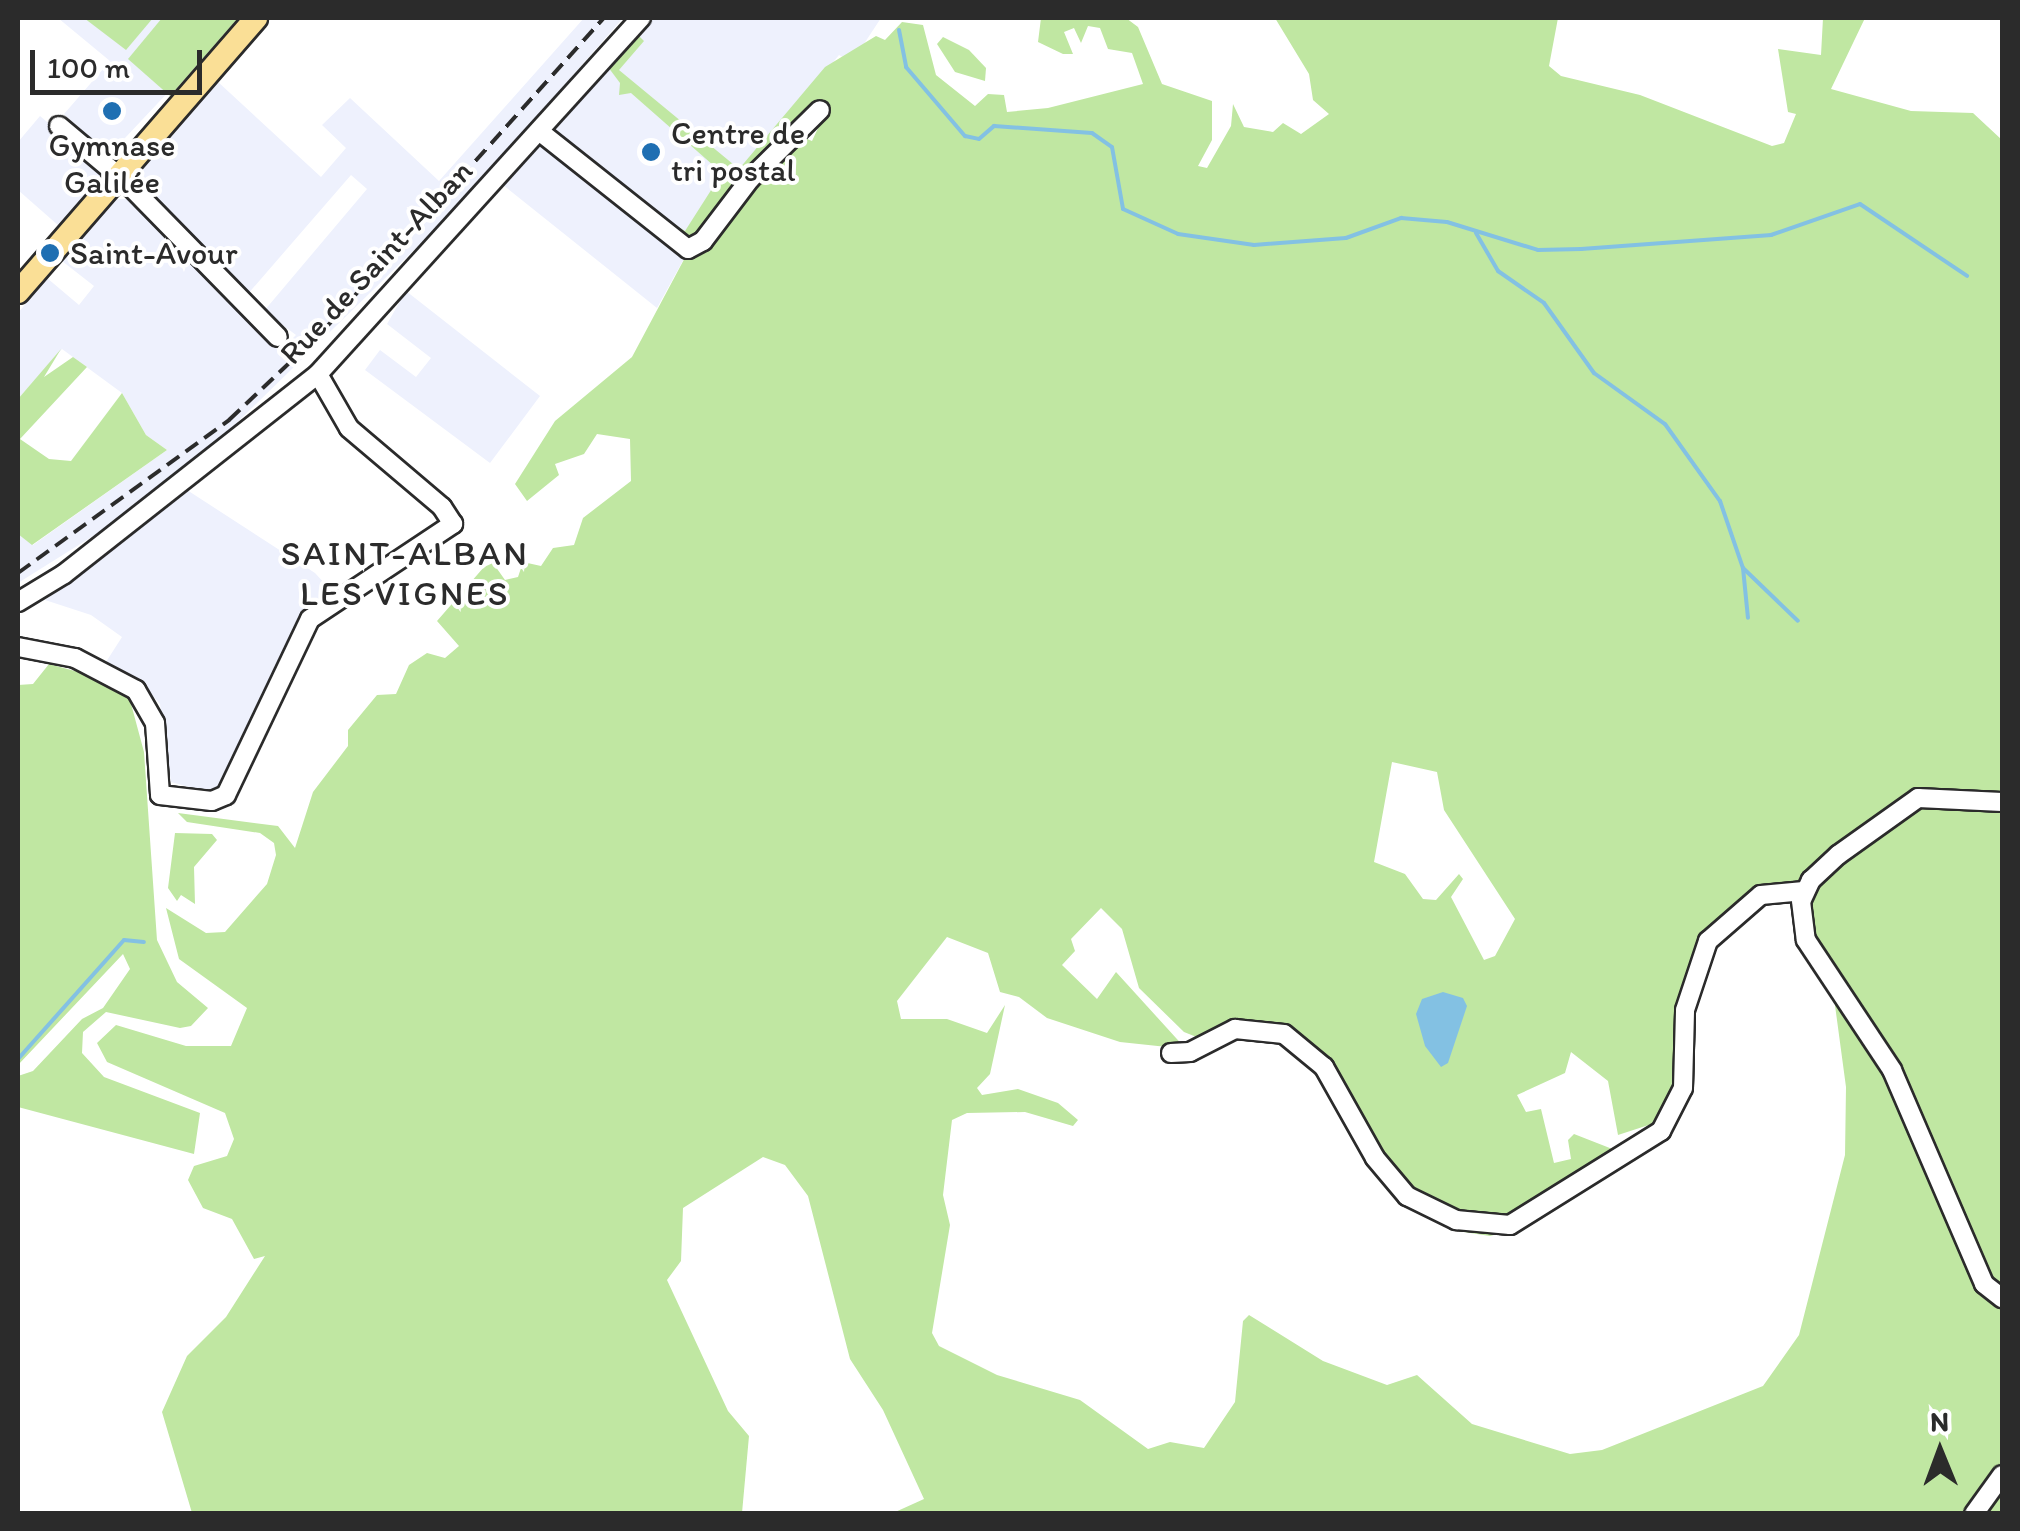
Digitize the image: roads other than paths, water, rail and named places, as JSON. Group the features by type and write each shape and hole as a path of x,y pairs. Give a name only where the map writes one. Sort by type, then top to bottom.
{"main road":[{"path":"18,292 256,18"}],"street":[{"name":"Rue de Saint-Alban","path":"18,602 35,593 318,374 641,18"},
{"path":"540,131 688,248 703,241 750,180 820,110"},
{"path":"58,126 120,176 278,337"},
{"path":"18,647 75,658 136,690 155,723 160,795 212,801 226,795 310,619 452,524 442,507 349,428 318,374"},
{"path":"1171,1053 1190,1052 1235,1029 1284,1034 1324,1067 1375,1158 1407,1196 1456,1220 1510,1225 1660,1131 1683,1088 1686,1010 1708,941 1761,895 1804,891 1838,855 1918,798 2002,802"},
{"path":"1804,891 1806,940 1892,1070 1984,1284 2002,1298"},
{"path":"1974,1514 2002,1475"}],"water":[{"path":"1443,992 1463,998 1467,1006 1448,1063 1441,1067 1425,1046 1416,1014 1422,999"}],"waterway":[{"path":"899,30 906,67 965,136 979,139 994,126 1092,133 1112,147 1123,209 1178,234 1254,245 1346,238 1401,218 1447,222 1538,250 1581,249 1771,235 1860,204 1967,276"},
{"path":"1476,233 1498,271 1544,303 1594,373 1665,424 1720,501 1743,568 1798,621"},
{"path":"1743,568 1748,618"},
{"path":"18,1059 124,940 144,942"}],"railway":[{"path":"18,573 229,420 322,332 604,18"}],"place":[{"name":"Gymnase Galilée","path":"112,111"},
{"name":"Centre de tri postal","path":"651,152"},
{"name":"Saint-Avour","path":"50,253"}],"district":[{"name":"SAINT-ALBAN LES VIGNES","path":"405,573"}]}
